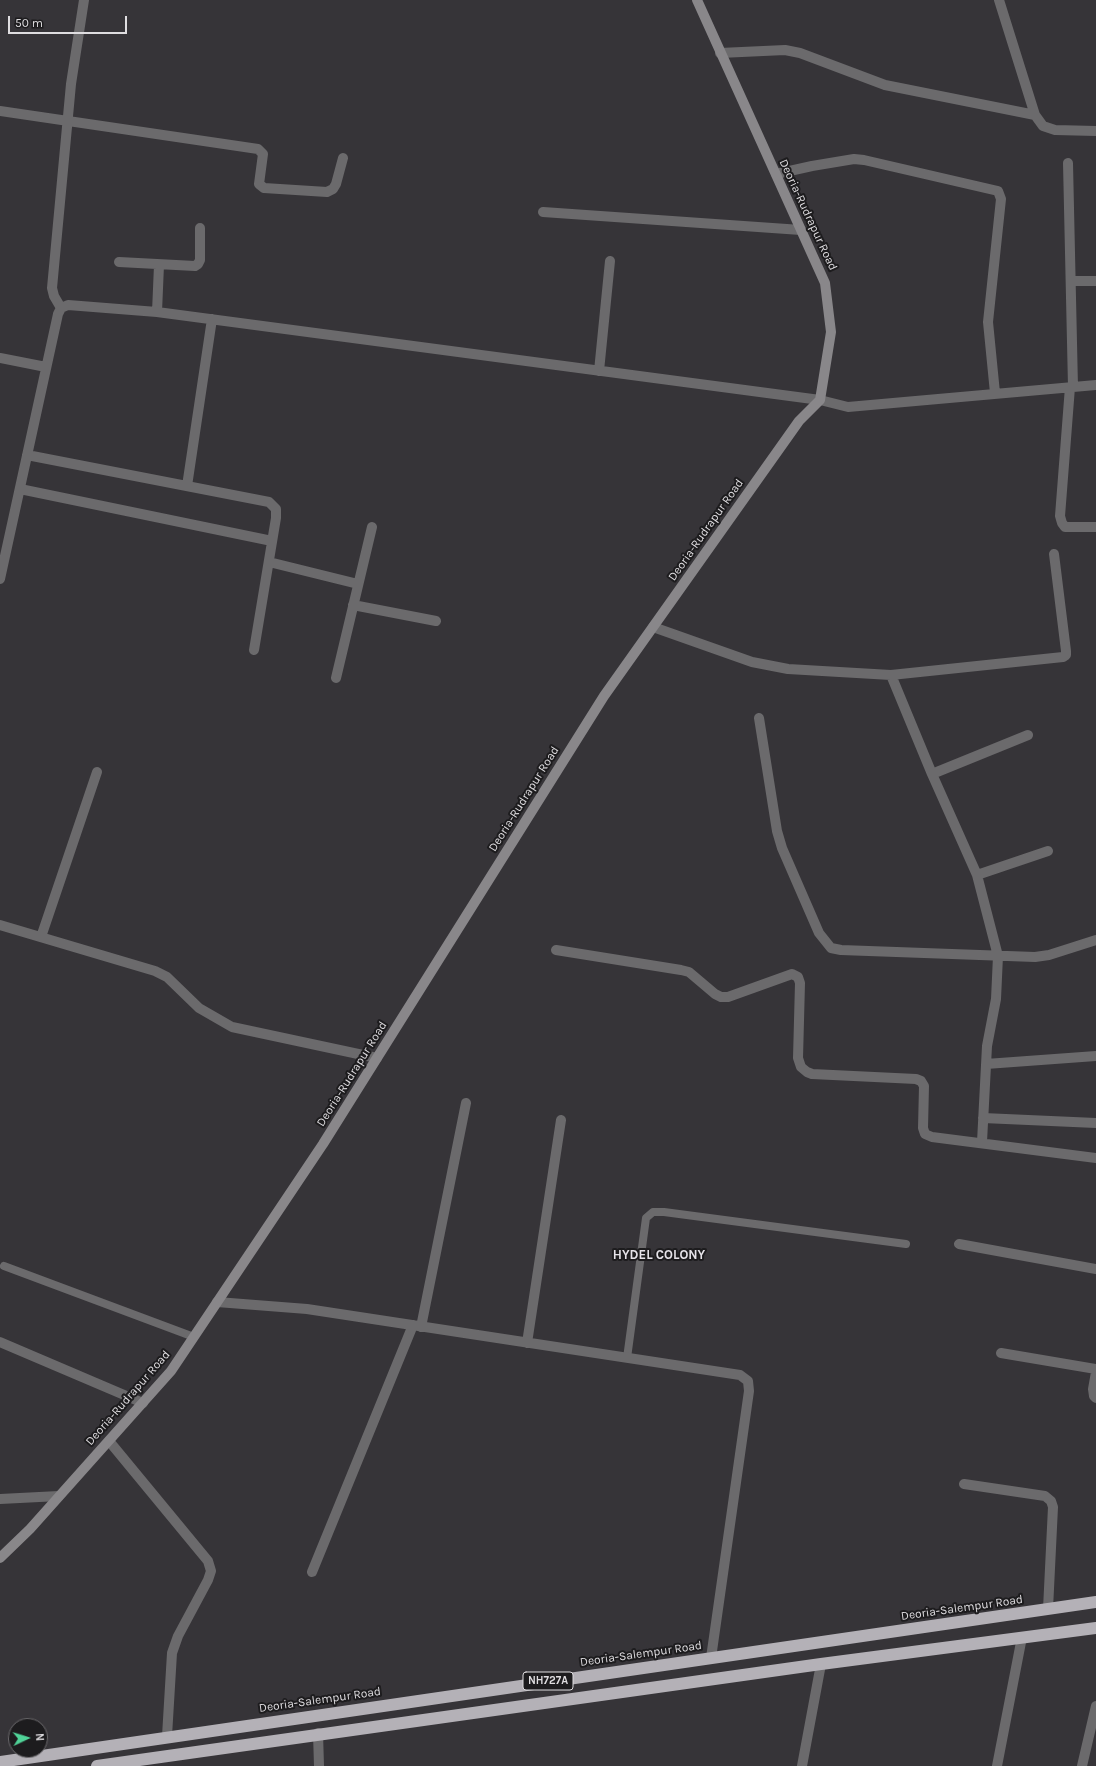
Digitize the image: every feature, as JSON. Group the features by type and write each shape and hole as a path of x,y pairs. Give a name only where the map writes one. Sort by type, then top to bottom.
{"highway":[{"name":"Deoria-Salempur Road","path":"0,1762 167,1736 1096,1602"},
{"name":"NH727A","path":"96,1766 821,1664 1096,1628"}],"main road":[{"name":"Deoria-Rudrapur Road","path":"0,1558 30,1529 171,1372 323,1144 604,696 799,421 820,400 831,332 825,284 697,0"}],"street":[{"path":"61,308 54,296 52,288 71,84 84,0"},
{"path":"999,0 1035,115 1043,126 1050,128 1096,131"},
{"path":"720,52 784,50 800,53 885,85 1035,115"},
{"path":"0,111 258,149 263,154 259,184 264,188 327,192 333,190 343,158"},
{"path":"776,174 812,166 859,160 998,191 1001,199 988,322 995,393"},
{"path":"1068,163 1071,387 1060,516 1062,523 1066,527 1096,527"},
{"path":"543,212 801,230"},
{"path":"119,262 195,266 198,264 200,228"},
{"path":"599,371 610,261"},
{"path":"156,312 159,264"},
{"path":"1070,281 1096,281"},
{"path":"0,579 58,314 61,308 76,304 212,319 820,400 848,407 1096,385"},
{"path":"187,486 212,319"},
{"path":"0,358 46,367"},
{"path":"27,455 269,502 276,508 276,518 254,650"},
{"path":"20,489 272,541"},
{"path":"336,678 372,527"},
{"path":"653,627 752,662 788,669 891,675 1063,658 1066,655 1066,651 1054,554"},
{"path":"269,562 358,584"},
{"path":"353,605 436,621"},
{"path":"891,675 932,774 978,875 998,956 996,999 989,1034 986,1064 982,1142"},
{"path":"759,718 777,831 782,848 819,933 831,948 841,950 1035,957 1049,955 1096,940"},
{"path":"932,774 1028,735"},
{"path":"41,937 97,772"},
{"path":"978,875 1048,851"},
{"path":"0,925 161,974 167,977 199,1008 232,1027 377,1058"},
{"path":"556,950 689,972 715,994 721,997 728,997 792,974 798,977 800,983 798,1058 800,1067 812,1074 916,1079 921,1081 924,1086 925,1134 932,1137 982,1142 1096,1158"},
{"path":"986,1064 1096,1056"},
{"path":"312,1572 417,1326 466,1103"},
{"path":"983,1118 1096,1123"},
{"path":"527,1342 561,1120"},
{"path":"958,1244 1096,1269"},
{"path":"217,1302 307,1309 740,1375 748,1381 749,1391 711,1658"},
{"path":"0,1342 143,1403"},
{"path":"1001,1353 1096,1369"},
{"path":"1096,1372 1093,1389 1094,1396 1096,1398"},
{"path":"109,1441 208,1562 211,1571 208,1580 178,1636 172,1653 167,1736"},
{"path":"964,1484 1045,1496 1052,1501 1053,1507 1048,1609"},
{"path":"0,1498 60,1496"},
{"path":"997,1766 1022,1637"},
{"path":"802,1766 821,1664"},
{"path":"1082,1766 1096,1706"},
{"path":"318,1734 319,1766"}],"lane":[{"path":"627,1358 646,1218 652,1212 664,1212 906,1244"},
{"path":"4,1266 194,1337"}],"district":[{"name":"HYDEL COLONY","path":"659,1255"}]}
